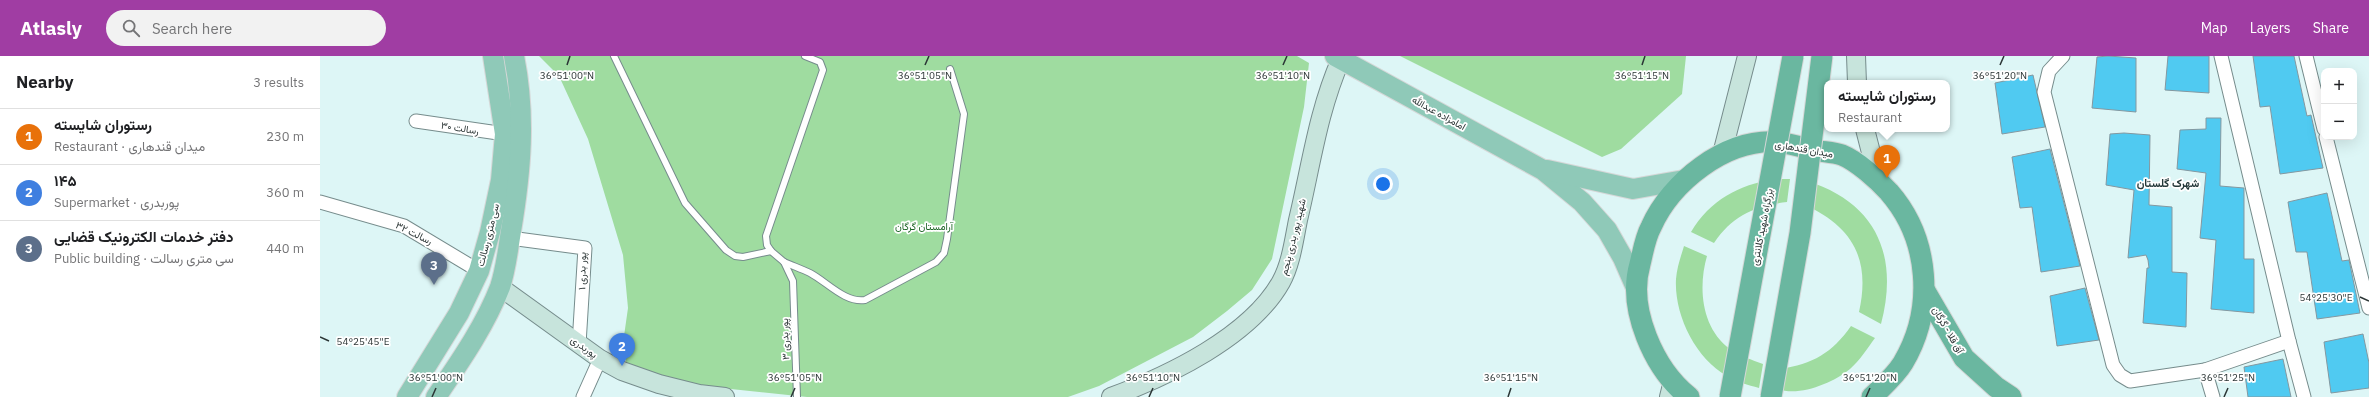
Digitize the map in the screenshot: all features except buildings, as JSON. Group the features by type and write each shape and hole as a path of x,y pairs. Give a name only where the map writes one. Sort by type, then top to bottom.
{"highway":[{"name":"بزرگراه شهید کلانتری","path":"1730,397 1793,56"},
{"path":"1771,397 1800,233 1822,56"},
{"name":"میدان قندهاری","path":"1689,397 1671,389 1650,345 1639,309 1637,290 1639,267 1650,227 1669,197 1684,180 1722,154 1748,146 1775,142 1843,156 1878,180 1899,203 1913,228 1923,263 1925,291 1918,329 1903,362 1894,375 1872,397"},
{"name":"آق قلا - گرگان","path":"1925,291 1964,358 1996,387 2011,397"}],"main road":[{"name":"سی متری رسالت","path":"407,397 428,367 459,313 479,271 501,180 504,134 493,56"},
{"name":"سی متری رسالت","path":"436,397 481,326 500,287 519,185 522,138 520,86 514,56"},
{"path":"1722,154 1748,56"},
{"path":"1856,56 1857,80"},
{"name":"امامزاده عبدالله","path":"1338,58 1543,170 1582,202 1607,230 1623,258 1637,290"},
{"name":"شهید پور بدری پنجم","path":"1111,397 1153,381 1194,360 1232,334 1268,301 1282,280 1290,253 1324,104 1338,58"},
{"path":"1866,132 1878,180"},
{"name":"امامزاده عبدالله","path":"1543,170 1633,189 1684,180"},
{"name":"پوربدری","path":"500,287 600,359 622,371 659,384 699,394 725,397"},
{"path":"428,367 448,380"}],"street":[{"path":"2063,56 2049,72 2044,92 2113,365 2120,375 2130,381 2205,370 2289,341"},
{"path":"2221,56 2289,341 2304,397"},
{"path":"2306,56 2321,117"},
{"name":"۳۰ رسالت","path":"416,121 504,134"},
{"path":"2327,140 2369,308"},
{"name":"۳۲ رسالت","path":"320,202 404,226 479,271"},
{"name":"پور بدری ۱","path":"510,238 585,248 579,344"},
{"path":"583,397 600,359"},
{"path":"2205,370 2213,397"}],"lane":[{"path":"614,56 685,203 726,250 735,256 743,257 771,251"},
{"path":"805,56 820,62 823,70 766,236 767,245 771,251 784,262 810,273 849,299 857,301 865,300 936,262 944,253 964,114 950,69"},
{"name":"پور بدری ۳","path":"784,262 793,281 798,397"}],"green space":[{"name":"آرامستان گرگان","path":"539,56 1297,56 1309,63 1304,107 1272,259 1252,290 1193,337 1099,386 1068,397 807,397 693,385 655,378 626,364 624,336 628,308 623,255 588,139 559,76"},
{"path":"1400,56 1686,56 1682,94 1621,149 1602,157"},
{"path":"1774,179 1790,179 1787,202 1765,206 1745,214 1728,226 1714,243 1691,232 1707,211 1726,196 1749,185"},
{"path":"1807,181 1831,191 1851,203 1866,218 1877,235 1884,255 1887,276 1886,299 1881,324 1859,312 1862,293 1862,275 1854,246 1834,223 1820,213 1803,204"},
{"path":"1684,246 1707,256 1704,268 1703,294 1704,306 1708,319 1720,340 1730,349 1742,356 1763,364 1759,388 1735,380 1716,368 1696,347 1689,334 1683,320 1676,292 1676,279"},
{"path":"1851,326 1875,338 1850,369 1825,384 1806,390 1786,391 1778,389 1780,369 1802,364 1821,356 1837,343"}],"place":[{"name":"رستوران شایسته","path":"1887,178"},
{"name":"دفتر خدمات الکترونیک قضایی","path":"434,285"},
{"name":"۱۴۵","path":"622,366"}],"district":[{"name":"شهرک گلستان","path":"2168,183"}]}
